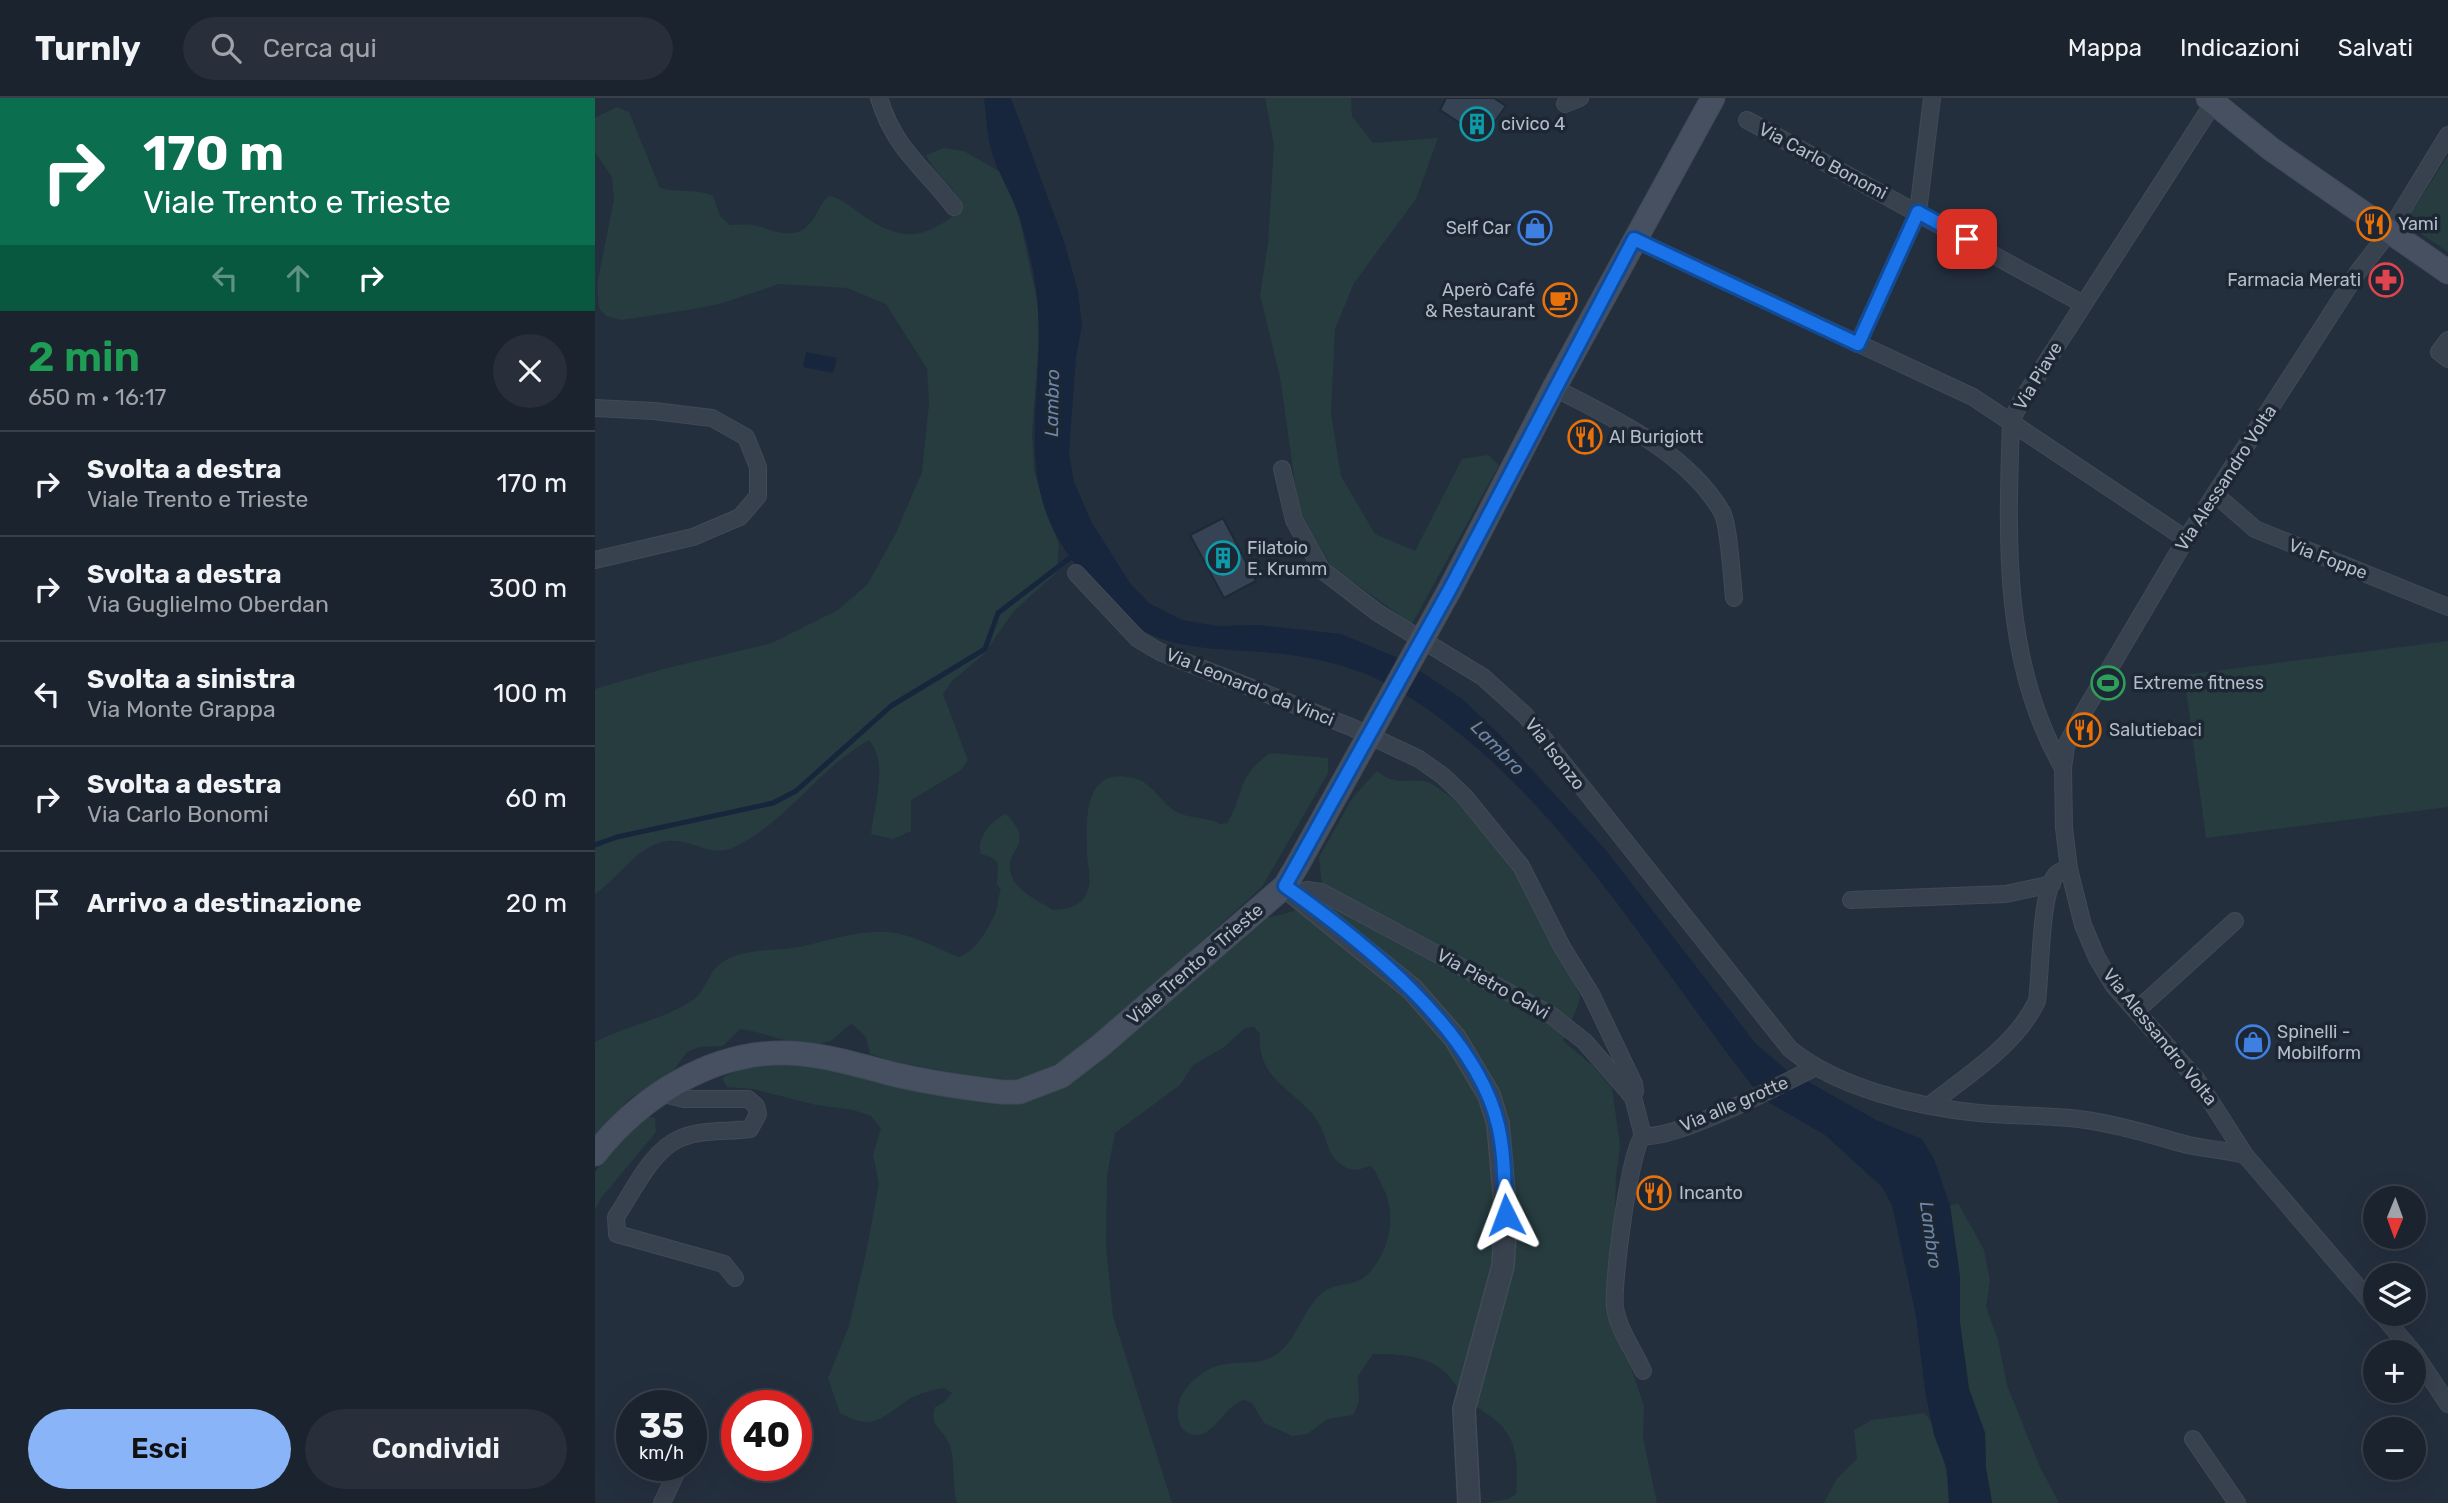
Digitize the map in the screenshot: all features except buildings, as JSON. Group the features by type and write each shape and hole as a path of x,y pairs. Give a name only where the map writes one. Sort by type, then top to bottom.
{"main road":[{"name":"Viale Trento e Trieste","path":"595,1154 660,1093 692,1075 734,1059 786,1053 833,1058 968,1088 1002,1092 1035,1086 1061,1076 1290,891 1298,864 1450,589 1554,388 1713,98"},
{"path":"2211,100 2271,149 2448,272"}],"street":[{"path":"879,98 886,120 910,159 936,184 954,207"},
{"path":"1858,344 1918,212 1932,98"},
{"name":"Via Piave","path":"2063,768 2046,740 2017,643 2009,565 2011,422 2211,100"},
{"name":"Via Carlo Bonomi","path":"1747,120 2083,304"},
{"name":"Via Alessandro Volta","path":"2363,1293 2245,1155 2197,1080 2114,986 2097,958 2083,925 2069,869 2064,828 2063,768 2066,746 2081,717 2186,540 2358,272 2389,232 2448,135"},
{"path":"1634,239 1973,397 2011,422 2022,433 2186,540"},
{"path":"2448,340 2439,352 2448,359"},
{"path":"1554,388 1663,450 1691,474 1723,514 1734,598"},
{"path":"595,408 712,418 746,437 758,467 758,496 740,517 692,537 595,560"},
{"name":"Via Isonzo","path":"1282,469 1294,520 1322,570 1378,613 1483,677 1525,715 1807,1072"},
{"name":"Via Foppe","path":"2216,495 2255,528 2448,607"},
{"name":"Via Leonardo da Vinci","path":"1076,573 1138,639 1167,656 1351,727 1419,759 1465,797 1534,886 1634,1084 1635,1091 1630,1094"},
{"path":"1931,1104 2009,1040 2033,1011 2037,1001 2045,909 2056,874 2069,869"},
{"path":"1851,900 2006,894 2052,884"},
{"path":"1290,891 1412,989 1455,1038 1489,1095 1498,1124 1506,1215 1503,1266 1464,1409 1469,1503"},
{"name":"Via Pietro Calvi","path":"1290,891 1321,892 1551,1015 1585,1042 1630,1094 1643,1136"},
{"path":"2136,1011 2235,921"},
{"path":"1807,1072 1876,1092 1931,1104 1975,1112 2075,1119 2128,1126 2190,1145 2245,1155"},
{"name":"Via alle grotte","path":"1643,1136 1655,1137 1673,1130 1807,1072"},
{"path":"660,1093 684,1099 748,1099 756,1106 756,1123 750,1129 681,1138 667,1146 616,1217 614,1225 617,1234 724,1264 735,1278"},
{"path":"1643,1136 1634,1157 1621,1228 1615,1307 1628,1344 1643,1371"},
{"path":"2391,1326 2414,1353 2448,1404"},
{"path":"2193,1439 2238,1503"},
{"path":"662,1503 672,1481"}],"green space":[{"path":"1265,98 1351,98 1352,116 1373,143 1438,138 1416,199 1354,283 1335,329 1331,413 1341,476 1375,534 1415,551 1462,459 1488,455 1499,465 1412,624 1332,567 1299,512 1280,377 1260,295 1268,243 1274,145"},
{"path":"617,107 629,112 660,188 713,196 720,216 730,225 752,225 787,233 800,231 810,224 829,196 843,201 890,230 902,234 925,232 937,227 963,208 956,194 926,155 944,148 964,151 1002,173 1018,212 1038,304 1039,338 1032,434 1034,470 1059,544 1057,572 1013,612 984,654 953,680 943,694 968,760 961,770 911,800 911,831 893,839 871,834 879,773 875,750 869,740 834,765 753,837 734,847 717,851 685,842 667,841 656,844 637,855 595,894 595,689 663,669 772,643 838,610 867,585 895,535 922,472 929,403 927,369 886,304 847,288 779,284 719,304 688,310 621,320 606,316 599,308 597,285 614,199 612,177 595,152 595,118"},
{"path":"2448,155 2448,252 2405,223"},
{"path":"2448,641 2448,807 2206,838 2184,675"},
{"path":"1270,753 1328,758 1328,773 1262,887 1091,1041 1038,1075 1020,1080 974,1077 888,1060 870,1054 866,1037 852,1024 833,1040 808,1044 740,1029 723,1046 699,1047 687,1052 673,1071 628,1100 595,1139 595,1042 672,1012 693,1000 721,963 748,952 799,947 854,934 876,932 906,935 958,957 964,955 981,939 997,908 1001,890 997,884 998,863 981,854 980,842 990,825 1001,817 1006,814 1019,833 1020,840 1010,865 1011,874 1018,886 1053,910 1064,909 1083,900 1088,890 1090,881 1087,822 1092,795 1098,785 1107,779 1120,776 1137,779 1148,785 1179,813 1220,824 1227,823 1245,779 1258,762"},
{"path":"1377,771 1397,781 1432,784 1466,810 1486,832 1506,857 1541,914 1580,996 1563,1041 1593,1066 1612,1088 1620,1146 1616,1176 1614,1255 1623,1344 1644,1406 1643,1438 1657,1503 1485,1503 1508,1499 1516,1494 1516,1459 1508,1435 1491,1417 1461,1398 1447,1374 1437,1366 1414,1357 1373,1354 1358,1376 1359,1402 1353,1415 1328,1419 1307,1434 1292,1436 1264,1423 1252,1403 1245,1400 1230,1408 1210,1430 1202,1434 1194,1435 1183,1429 1178,1417 1179,1403 1183,1392 1191,1383 1216,1366 1257,1362 1277,1354 1290,1341 1309,1308 1321,1294 1330,1288 1360,1280 1368,1274 1385,1247 1390,1225 1389,1205 1375,1171 1371,1166 1352,1170 1334,1158 1318,1122 1310,1111 1280,1084 1265,1064 1260,1034 1254,1027 1245,1028 1223,1048 1193,1065 1180,1085 1115,1133 1107,1175 1106,1246 1113,1316 1172,1503 957,1503 950,1446 935,1424 933,1414 935,1407 952,1393 944,1388 925,1392 883,1417 869,1422 840,1413 828,1378 849,1326 866,1253 879,1183 873,1155 881,1128 871,1116 853,1110 816,1105 753,1089 727,1087 722,1078 746,1069 819,1067 905,1079 1010,1099 1262,919 1289,913 1308,902 1322,887 1319,857 1353,797"},
{"path":"644,1116 655,1118 656,1132 601,1198 595,1210 595,1172"},
{"path":"1958,1203 1984,1250 1990,1281 1986,1307 1998,1340 2007,1385 2039,1465 2059,1503 1992,1503 1986,1468 1985,1433 1969,1389 1960,1323 1960,1277 1950,1206"},
{"path":"1924,1413 1934,1429 1943,1455 1949,1503 1824,1503 1837,1478 1857,1459 1854,1430 1872,1420"}],"water":[{"name":"Lambro","path":"984,98 1011,98 1064,241 1078,291 1082,326 1076,356 1069,452 1074,482 1092,523 1130,583 1149,603 1182,620 1217,626 1258,625 1341,634 1405,661 1462,699 1500,735 1605,849 1756,1044 1792,1075 1758,1093 1595,875 1505,774 1454,729 1384,682 1337,664 1271,653 1197,647 1154,636 1139,628 1119,611 1067,554 1047,516 1037,478 1035,439 1038,316 1033,271 1020,218 992,153"},
{"path":"806,352 837,358 833,373 803,367"},
{"name":"Lambro","path":"1800,1077 1876,1120 1922,1139 1934,1159 1950,1206 1960,1277 1960,1323 1969,1389 1985,1433 1986,1468 1992,1503 1949,1503 1947,1469 1934,1435 1925,1391 1916,1316 1892,1205 1882,1187 1825,1135 1761,1098"}],"waterway":[{"path":"595,845 617,837 773,803 796,791 891,706 985,649 998,613 1075,554"}],"place":[{"name":"civico 4","path":"1477,124"},
{"name":"Yami","path":"2374,224"},
{"name":"Self Car","path":"1535,228"},
{"name":"Farmacia Merati","path":"2386,280"},
{"name":"Aperò Café & Restaurant","path":"1560,300"},
{"name":"Al Burigiott","path":"1585,437"},
{"name":"Filatoio E. Krumm","path":"1223,558"},
{"name":"Extreme fitness","path":"2108,683"},
{"name":"Salutiebaci","path":"2084,730"},
{"name":"Spinelli - Mobilform","path":"2253,1042"},
{"name":"Incanto","path":"1654,1193"}],"route":[{"path":"1506,1215 1503,1153 1498,1124 1489,1095 1455,1038 1412,989 1285,886 1450,589 1634,239 1858,344 1918,212 1967,239"}]}
